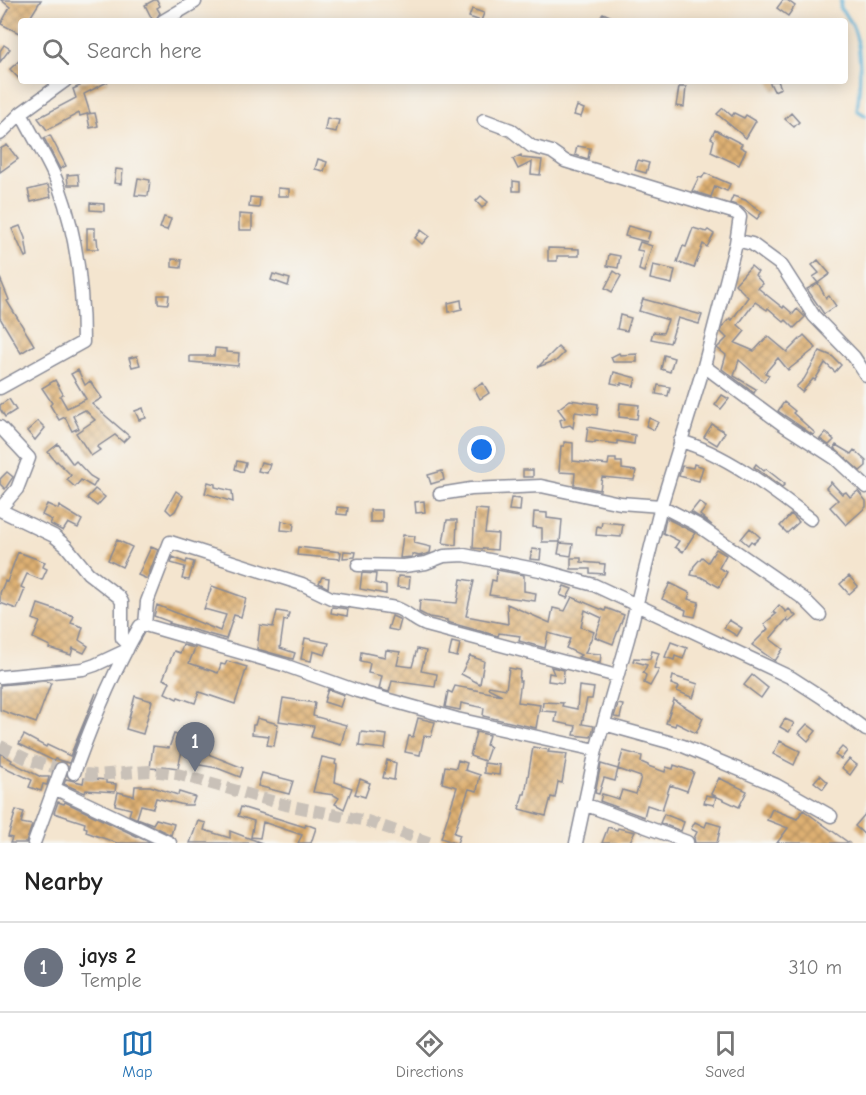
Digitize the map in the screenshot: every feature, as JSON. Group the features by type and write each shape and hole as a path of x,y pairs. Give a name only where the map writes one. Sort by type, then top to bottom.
{"street":[{"path":"168,18 195,3"},
{"path":"0,134 21,113 61,84"},
{"path":"0,388 83,342 83,318 74,239 58,186 21,113"},
{"path":"484,120 511,130 531,146 552,152 565,161 736,213 740,219 736,243 704,366 661,506 637,604 596,750 576,843"},
{"path":"736,243 745,241 752,244 782,266 814,316 854,357 866,375"},
{"path":"704,366 782,424 836,459 866,487"},
{"path":"0,427 28,458 17,489 0,509 54,536 66,546 88,573 119,597 122,602 122,638 128,647"},
{"path":"680,441 701,448 752,477 811,519"},
{"path":"440,494 471,489 541,486 620,503 661,506 696,524 804,599 820,615"},
{"path":"145,625 147,602 170,543 302,584 331,598 396,608 404,611 416,622 617,676"},
{"path":"358,565 418,565 444,556 464,555 540,570 594,585 792,678 824,698 866,730"},
{"path":"74,773 84,745 128,647 140,626 145,625 284,665 357,691 457,719 596,750"},
{"path":"0,677 83,669 128,647"},
{"path":"604,724 683,746 776,785 831,816"},
{"path":"34,843 61,769"},
{"path":"54,788 170,843"},
{"path":"584,804 687,843"}],"building":[{"path":"1,0 41,0 30,18 18,18 18,32 1,24 10,7"},
{"path":"157,0 160,13 157,18 152,18 145,5"},
{"path":"783,0 795,6 788,16 777,8"},
{"path":"472,9 484,13 482,18 469,17"},
{"path":"603,13 614,18 600,18"},
{"path":"4,45 10,49 0,62 0,51"},
{"path":"18,62 18,78 10,69"},
{"path":"79,84 103,84 84,94 90,113 80,116 79,113 47,130 38,118 76,98 73,89 80,86"},
{"path":"770,84 779,84 781,88 774,91"},
{"path":"679,87 686,87 684,107 676,106"},
{"path":"577,106 584,109 581,117 574,115"},
{"path":"723,108 732,116 734,113 744,118 746,115 756,121 746,138 717,114"},
{"path":"95,113 98,126 90,128 87,114"},
{"path":"791,113 799,122 794,127 785,119"},
{"path":"327,118 339,120 336,132 325,130"},
{"path":"715,130 742,144 740,147 746,150 739,165 711,152 714,140 711,138"},
{"path":"50,135 66,166 60,169 44,138"},
{"path":"7,145 18,159 0,172 0,149"},
{"path":"577,146 590,148 588,159 575,155"},
{"path":"521,155 522,158 542,160 540,175 531,174 532,162 518,169 513,159"},
{"path":"318,159 327,162 324,171 315,169"},
{"path":"638,160 649,163 646,173 635,170"},
{"path":"116,169 123,170 121,184 114,183"},
{"path":"705,173 730,184 727,191 715,186 711,197 692,191 699,177 702,178"},
{"path":"78,174 79,185 68,185 67,175"},
{"path":"138,178 150,180 148,196 135,195"},
{"path":"513,181 520,182 520,191 513,191"},
{"path":"48,185 51,197 31,202 28,190"},
{"path":"278,188 289,189 289,196 278,196"},
{"path":"481,196 488,202 482,208 476,201"},
{"path":"733,196 745,200 762,212 757,219 741,207 730,203"},
{"path":"250,197 260,198 259,208 249,207"},
{"path":"90,203 104,204 104,211 90,210"},
{"path":"239,214 252,215 252,230 239,230"},
{"path":"164,217 171,219 167,230 160,228"},
{"path":"20,226 28,256 25,257 12,229"},
{"path":"628,226 650,232 647,242 625,236"},
{"path":"87,228 95,228 98,249 87,249"},
{"path":"693,228 706,232 708,230 714,234 707,247 703,244 694,268 677,262"},
{"path":"421,230 429,236 422,244 415,238"},
{"path":"640,242 652,246 644,272 639,270 643,251 637,250"},
{"path":"548,248 579,249 579,256 557,256 557,261 548,261"},
{"path":"609,254 620,256 618,268 607,266"},
{"path":"172,259 182,260 181,268 172,267"},
{"path":"818,260 830,274 818,283 813,277 819,273 812,265"},
{"path":"653,265 675,270 672,284 650,279"},
{"path":"751,266 758,272 755,275 763,284 758,288 783,308 784,306 793,314 797,309 805,317 794,328 768,308 767,310 755,302 738,325 745,331 735,343 754,351 768,336 787,352 804,335 816,348 788,370 778,358 765,373 769,375 764,382 739,360 734,376 756,389 754,393 722,369 726,355 717,348 727,338 721,332 723,326 730,318 732,320 748,297 735,284"},
{"path":"614,271 621,276 612,292 605,288"},
{"path":"273,274 290,279 288,286 271,280"},
{"path":"0,278 9,300 7,301 34,345 21,353 0,318"},
{"path":"818,283 826,298 829,296 836,306 824,314 807,289"},
{"path":"158,295 169,295 168,304 158,303"},
{"path":"643,299 702,315 699,324 678,318 670,343 651,339 653,332 663,333 668,320 639,311"},
{"path":"461,300 462,309 449,312 448,303"},
{"path":"620,315 631,318 627,331 617,329"},
{"path":"558,347 564,353 555,362 538,367"},
{"path":"215,348 239,353 238,366 190,362 190,356 214,356"},
{"path":"820,351 832,356 841,365 835,372 825,363 815,380 813,379 802,392 796,387 804,379"},
{"path":"619,353 620,355 637,354 637,362 613,362 611,357"},
{"path":"664,355 674,358 670,372 661,369"},
{"path":"137,356 140,365 132,367 129,358"},
{"path":"78,370 85,385 90,381 102,398 92,404 129,436 123,442 115,435 97,447 100,450 91,456 76,433 95,420 85,410 73,416 79,428 72,431 65,417 59,420 42,388 55,380 63,394 60,396 67,408 86,399 71,374"},
{"path":"614,372 636,378 634,386 611,383"},
{"path":"483,383 489,393 480,399 474,388"},
{"path":"658,385 670,387 668,396 656,394"},
{"path":"722,395 729,399 721,409 715,405"},
{"path":"9,399 16,410 5,417 0,405"},
{"path":"570,400 598,404 597,415 575,412 573,428 570,425 562,427 560,420 565,418 558,409"},
{"path":"784,402 815,433 813,435 778,411"},
{"path":"620,403 639,405 637,419 619,417"},
{"path":"143,408 146,418 139,420 135,411"},
{"path":"649,418 658,422 654,430 646,426"},
{"path":"38,421 45,428 35,440 27,431"},
{"path":"712,424 725,432 717,445 704,437"},
{"path":"588,427 635,435 634,444 617,441 617,444 586,442"},
{"path":"826,432 834,440 829,445 820,439"},
{"path":"564,442 573,443 573,461 608,465 609,459 616,459 616,462 622,462 622,469 636,471 634,480 602,477 600,490 574,485 575,473 559,472 561,446 564,446"},
{"path":"58,444 73,464 76,461 97,480 93,487 81,480 75,487 67,480 71,475 48,452"},
{"path":"836,445 851,454 854,450 866,461 866,466 860,471 834,448"},
{"path":"489,446 494,454 484,460 479,453"},
{"path":"237,461 246,463 243,472 235,469"},
{"path":"261,462 270,464 267,473 258,471"},
{"path":"694,464 703,467 699,481 679,476 682,466 693,468"},
{"path":"756,464 785,484 782,487 754,467"},
{"path":"523,470 533,470 533,477 523,477"},
{"path":"442,471 444,480 431,484 428,475"},
{"path":"7,472 13,477 5,489 0,484 0,479"},
{"path":"208,482 215,484 215,487 232,491 233,502 205,493"},
{"path":"831,482 842,494 846,492 850,497 858,491 866,501 866,507 846,525 830,507 838,500 826,488"},
{"path":"95,489 105,497 97,506 87,498"},
{"path":"176,491 183,496 171,514 166,509"},
{"path":"511,498 521,499 520,511 509,510"},
{"path":"424,501 425,512 416,513 415,502"},
{"path":"699,502 706,507 700,515 712,525 691,512"},
{"path":"47,504 58,509 59,506 82,520 78,528 68,523 63,531 50,524 52,520 42,515"},
{"path":"337,507 348,508 347,515 337,514"},
{"path":"475,509 488,510 485,533 498,534 497,550 473,548"},
{"path":"370,510 382,510 382,522 370,522"},
{"path":"534,512 547,513 547,518 562,520 560,542 542,542 542,528 533,527"},
{"path":"791,514 799,522 787,533 780,526"},
{"path":"666,518 695,533 683,552 675,547 679,541 663,533"},
{"path":"447,520 457,520 456,545 443,543"},
{"path":"282,521 294,523 293,531 281,530"},
{"path":"602,522 623,524 621,537 596,535 597,526 601,527"},
{"path":"750,528 760,537 748,545 741,539"},
{"path":"403,535 415,536 414,543 431,547 430,553 419,556 412,554 412,557 400,558"},
{"path":"117,540 132,547 122,567 108,560"},
{"path":"560,543 573,544 571,556 558,554"},
{"path":"151,547 158,550 147,579 138,575"},
{"path":"298,547 341,552 340,559 297,555"},
{"path":"532,549 541,550 540,560 530,559"},
{"path":"716,549 726,555 719,568 727,572 719,587 701,577 691,575 694,566 702,557 708,562"},
{"path":"344,551 356,552 355,557 343,558"},
{"path":"18,552 45,562 43,567 47,569 42,580 27,574 21,587 25,589 17,609 0,603 0,593 5,581 7,582"},
{"path":"173,557 186,563 187,560 194,562 189,580 182,579 185,567 171,563"},
{"path":"571,558 581,558 581,562 605,564 604,574 590,573 590,569 571,569"},
{"path":"497,570 524,575 524,591 536,593 535,601 489,595 492,580 496,581"},
{"path":"362,573 376,574 375,583 386,586 386,594 360,589"},
{"path":"398,576 410,577 409,588 397,587"},
{"path":"849,576 858,586 849,594 840,584"},
{"path":"322,577 329,578 328,588 319,583"},
{"path":"461,579 474,581 466,616 508,624 507,604 550,623 553,608 565,611 572,597 605,611 606,608 624,615 613,644 595,637 602,618 585,610 581,627 594,632 585,653 601,654 600,663 578,657 581,655 566,648 570,639 548,633 545,648 519,641 520,636 499,633 498,636 447,622 447,620 429,617 419,612 420,600 457,603"},
{"path":"670,583 690,593 688,599 699,602 695,617 685,615 686,610 662,599"},
{"path":"212,586 246,598 241,617 234,615 226,639 169,623 154,616 157,605 220,631 226,615 204,609"},
{"path":"564,586 572,589 567,598 560,595"},
{"path":"38,604 74,616 71,623 83,627 79,640 88,646 84,653 73,648 71,655 49,648 50,646 33,638 40,622 33,619"},
{"path":"779,605 786,612 789,609 796,616 789,622 787,619 770,639 783,649 775,661 752,645 768,629 764,624 776,614 773,612"},
{"path":"332,607 348,609 347,616 331,613"},
{"path":"277,611 289,613 287,621 284,620 280,648 295,653 293,659 257,649 260,625 273,627"},
{"path":"392,616 401,620 398,631 388,629"},
{"path":"729,620 742,628 737,636 724,628"},
{"path":"305,638 329,643 325,655 313,651 311,661 301,659"},
{"path":"452,642 460,644 457,657 449,655"},
{"path":"671,642 687,648 683,659 675,656 674,660 665,657"},
{"path":"183,645 195,648 189,663 218,673 221,664 225,665 227,661 247,667 235,704 199,692 195,703 178,697 177,699 165,693 170,682 163,679 174,651 180,653"},
{"path":"417,649 426,651 421,671 437,674 435,687 392,681 389,692 379,689 382,676 368,673 370,663 360,661 361,652 385,657 386,650 400,652 397,665 412,667"},
{"path":"652,651 659,653 654,668 659,670 650,686 644,683 646,675 643,673 647,665 633,661 634,658 650,659"},
{"path":"470,656 484,661 480,684 461,674"},
{"path":"551,667 564,670 563,683 548,681 549,673 554,674"},
{"path":"509,668 520,670 518,702 540,705 536,728 483,716 484,708 461,703 460,710 445,707 448,691 452,693 455,686 502,695 488,688 489,686 506,689"},
{"path":"752,675 768,688 761,698 744,685"},
{"path":"673,676 698,684 693,698 677,691 679,687 671,684"},
{"path":"45,681 51,683 36,723 0,710 0,685"},
{"path":"579,686 594,688 592,699 587,699 582,724 594,726 591,737 574,735 576,726 555,722 557,712 542,711 543,702 563,703 562,706 577,709"},
{"path":"328,689 344,695 340,707 324,702"},
{"path":"96,693 69,763 55,759 54,761 19,744 24,735 70,756"},
{"path":"135,696 152,701 143,734 126,729"},
{"path":"283,698 315,703 313,716 346,725 341,745 311,737 314,726 279,721"},
{"path":"674,700 703,718 696,733 676,723 675,726 666,723"},
{"path":"618,704 623,705 620,718 614,717"},
{"path":"257,718 278,724 274,746 267,745 269,736 252,734"},
{"path":"418,718 435,722 431,737 424,736 420,755 405,752 409,736 413,737"},
{"path":"785,719 794,723 789,732 780,727"},
{"path":"807,724 816,731 808,741 799,733"},
{"path":"361,732 387,735 385,749 359,746"},
{"path":"476,732 489,735 486,745 490,747 485,761 470,756"},
{"path":"174,734 185,738 178,768 163,766 162,769 150,768 153,746 169,748"},
{"path":"780,741 800,751 794,765 773,754"},
{"path":"533,747 549,750 548,752 567,754 562,783 558,782 555,798 551,797 546,816 519,809 523,794 525,794"},
{"path":"842,747 847,751 841,759 835,755"},
{"path":"198,750 243,768 240,777 217,768 194,764"},
{"path":"623,751 642,756 641,762 665,772 666,767 673,769 674,765 694,772 687,791 670,785 662,810 647,805 644,817 600,801 602,794 619,799 622,790 636,794 641,777 618,769"},
{"path":"0,753 12,760 11,762 41,777 49,777 47,785 43,784 41,791 29,787 32,780 0,765"},
{"path":"322,757 336,760 335,782 352,788 344,809 335,804 339,798 334,795 313,792"},
{"path":"849,759 857,765 850,775 842,768"},
{"path":"387,760 396,763 394,780 383,778"},
{"path":"458,760 467,763 465,770 480,775 477,791 469,789 454,833 460,835 455,843 441,838 457,787 442,783 445,766 456,768"},
{"path":"484,763 500,765 499,775 484,773"},
{"path":"601,764 618,769 615,781 604,778 599,794 595,793"},
{"path":"262,773 293,781 289,794 258,786"},
{"path":"820,775 828,782 823,789 814,782"},
{"path":"84,778 106,780 106,783 116,784 115,792 86,790 85,793 64,784 66,779 83,783"},
{"path":"719,778 747,791 739,807 711,794"},
{"path":"360,779 370,783 365,797 355,794"},
{"path":"135,786 150,786 178,795 179,792 195,797 192,805 156,798 153,808 141,805 137,818 153,824 156,819 174,824 171,835 129,815 131,809 115,805 118,792 134,796"},
{"path":"706,795 716,797 714,805 704,803"},
{"path":"58,802 64,804 65,802 151,843 117,843 86,832 85,823 54,813"},
{"path":"241,807 305,827 306,824 316,828 311,843 298,843 302,835 263,822 260,838 251,837 254,821 238,816"},
{"path":"772,809 797,819 803,810 849,843 777,843 788,828 767,820"},
{"path":"16,810 24,812 21,823 32,825 26,843 10,843 12,838 8,837"},
{"path":"866,813 866,836 855,826"},
{"path":"664,814 684,822 681,831 660,823"},
{"path":"198,821 206,823 204,830 230,838 230,831 262,843 190,843"},
{"path":"695,822 705,827 707,822 721,826 717,843 695,843 694,838 697,832 691,829"},
{"path":"608,827 635,832 629,843 602,843"}],"waterway":[{"path":"841,0 840,9 854,29 857,42 860,70 857,110 866,116"}],"tunnel":[{"path":"0,746 29,760 74,773 96,775 150,771 177,774 286,805 367,821 431,843"}],"place":[{"name":"jays 2","path":"195,772"}]}
